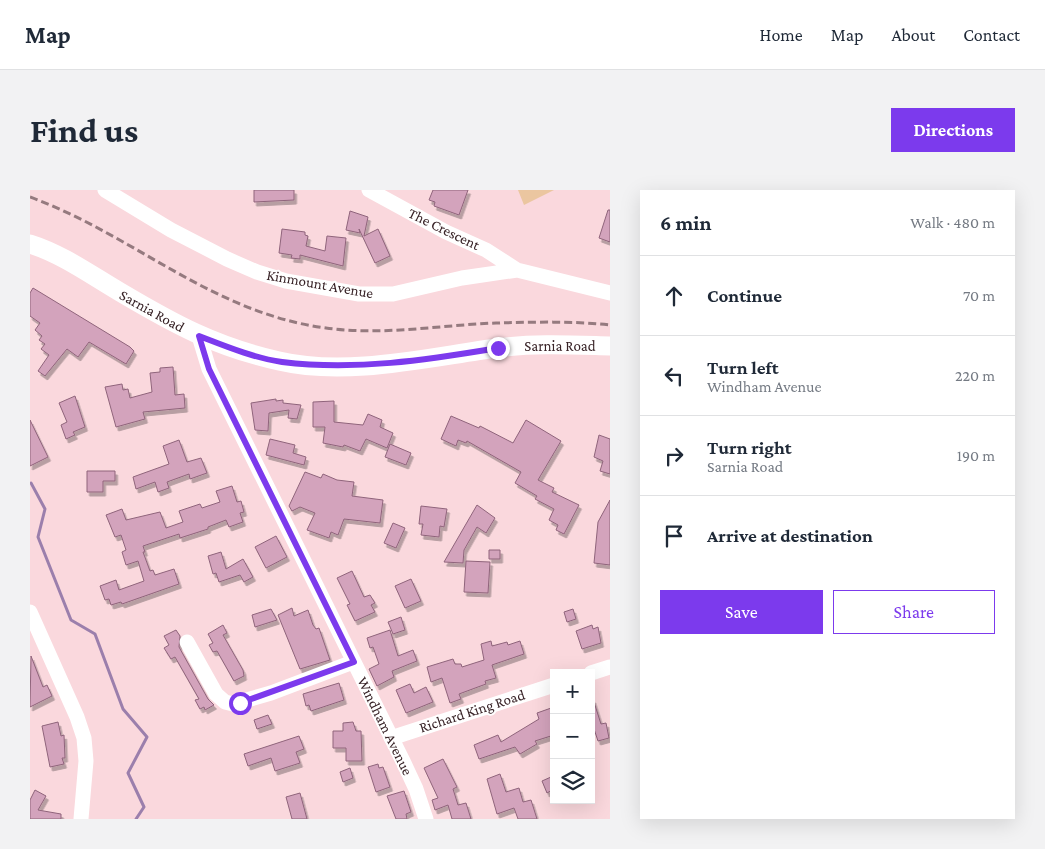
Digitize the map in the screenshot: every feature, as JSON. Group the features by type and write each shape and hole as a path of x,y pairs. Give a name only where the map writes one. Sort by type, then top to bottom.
{"main road":[{"name":"Sarnia Road","path":"30,244 58,256 199,336 280,362 335,366 384,364 518,346 610,346"}],"street":[{"name":"Kinmount Avenue","path":"105,190 172,230 227,259 257,272 286,281 359,294 393,294 469,277 517,270 610,294"},
{"name":"The Crescent","path":"369,190 446,232 486,250 517,270"},
{"name":"Windham Avenue","path":"199,336 209,369 416,789 426,819"},
{"path":"30,612 77,717 84,738 86,761 81,819"},
{"path":"187,642 216,694 225,702 233,704 271,694 354,662"},
{"path":"595,672 610,667"},
{"name":"Richard King Road","path":"391,738 550,686"}],"shaded area":[{"path":"518,190 554,190 524,205"}],"building":[{"path":"254,190 294,190 294,200 254,202"},
{"path":"433,190 468,190 459,215 434,206 435,202 429,200"},
{"path":"608,210 610,210 610,242 599,238"},
{"path":"350,211 368,217 364,236 378,229 390,256 375,263 359,229 360,233 346,230"},
{"path":"282,229 305,232 305,235 308,236 306,246 325,251 327,236 346,238 343,266 300,255 300,259 291,258 292,255 279,253"},
{"path":"33,288 130,347 134,351 126,364 89,342 78,357 67,349 45,376 38,371 49,355 41,349 45,344 39,340 42,336 35,330 40,323 30,316 30,293"},
{"path":"173,367 175,395 184,394 185,408 143,412 145,419 116,427 105,387 122,384 123,390 128,389 130,398 152,392 150,373 160,372 160,368"},
{"path":"75,396 85,427 73,432 75,435 66,439 61,425 67,422 59,403"},
{"path":"276,399 276,401 283,400 283,403 301,405 297,419 288,418 289,410 269,413 268,431 255,430 251,403"},
{"path":"334,401 334,422 363,425 368,414 382,420 380,427 393,433 387,448 366,439 360,451 344,445 343,447 323,443 325,427 313,427 313,402"},
{"path":"451,416 479,428 480,426 513,443 526,420 561,441 538,480 554,488 552,492 579,505 564,534 556,530 558,525 549,520 554,509 535,499 537,496 515,483 521,472 467,441 466,443 458,440 456,446 441,439"},
{"path":"30,420 48,457 30,466"},
{"path":"599,435 610,439 610,474 600,471 603,461 594,457"},
{"path":"270,439 295,445 293,453 306,457 304,465 266,455"},
{"path":"179,440 187,462 201,458 207,473 190,479 189,474 167,482 169,488 158,492 155,482 136,489 133,477 169,464 163,446"},
{"path":"390,444 411,453 406,465 385,457"},
{"path":"87,471 115,471 115,481 103,481 103,492 87,492"},
{"path":"305,472 321,478 323,474 337,480 354,482 352,496 383,500 380,523 344,519 338,535 331,532 329,538 307,530 315,513 300,507 292,511 289,506"},
{"path":"232,486 237,502 241,501 244,512 240,513 243,522 229,527 226,520 208,527 208,529 180,538 179,534 143,546 145,552 143,552 150,571 153,570 155,575 174,569 179,584 122,604 121,602 111,605 109,599 105,600 100,586 116,580 119,590 144,581 138,561 126,565 122,552 126,550 121,535 115,537 106,515 122,509 126,520 160,512 166,528 183,522 179,511 200,504 202,508 220,502 216,491"},
{"path":"610,500 610,565 594,563 598,522"},
{"path":"477,505 495,518 486,533 477,527 464,550 463,563 444,562"},
{"path":"421,506 447,509 444,527 440,526 439,537 421,535 423,524 419,524"},
{"path":"393,523 405,528 396,548 384,543"},
{"path":"276,536 287,557 266,568 255,547"},
{"path":"489,550 500,550 500,559 489,559"},
{"path":"221,552 226,569 243,559 253,577 244,582 240,575 219,582 216,573 213,574 208,556"},
{"path":"466,561 490,562 488,593 464,592"},
{"path":"352,571 364,597 370,595 375,603 371,605 375,612 355,621 347,605 350,604 337,578"},
{"path":"411,579 421,601 405,608 395,586"},
{"path":"292,608 294,616 308,610 313,625 316,629 319,628 330,660 300,669 278,615"},
{"path":"271,609 277,620 255,627 252,615"},
{"path":"573,609 576,619 567,622 564,612"},
{"path":"401,617 405,630 393,634 388,622"},
{"path":"223,625 227,633 223,635 243,670 244,676 234,681 217,651 213,652 209,645 213,643 208,634"},
{"path":"592,625 593,629 598,627 601,643 582,649 576,631"},
{"path":"176,630 180,636 179,647 208,699 214,705 205,710 204,707 200,709 195,700 199,699 175,657 171,659 164,648 169,645 164,636"},
{"path":"390,630 398,656 413,650 417,661 392,671 394,677 377,686 369,669 379,664 373,647 370,648 367,638"},
{"path":"491,641 492,646 507,642 508,645 520,641 524,654 492,665 496,678 485,681 486,684 459,694 461,699 450,703 442,678 431,682 427,667 453,659 455,664 461,664 462,667 484,660 481,644"},
{"path":"31,656 43,687 47,685 52,696 30,707"},
{"path":"339,683 344,700 311,711 309,705 306,706 303,694"},
{"path":"410,684 414,693 426,687 433,702 406,713 396,690"},
{"path":"595,705 601,724 606,723 609,738 598,741 595,732"},
{"path":"550,708 550,736 535,741 537,744 520,754 515,747 479,759 474,745 498,735 501,742 539,719 537,713"},
{"path":"268,715 272,724 257,729 254,720"},
{"path":"58,722 61,736 64,735 65,758 62,758 64,764 50,767 42,726"},
{"path":"353,722 356,731 361,731 362,761 346,761 346,748 333,748 333,731 343,731 343,723"},
{"path":"299,736 304,749 296,752 300,763 275,771 271,758 248,766 244,754"},
{"path":"443,759 457,787 453,789 458,805 466,803 471,819 452,819 448,805 435,810 432,800 438,798 424,768"},
{"path":"378,764 379,768 383,767 390,787 376,792 368,767"},
{"path":"350,768 353,778 343,782 340,772"},
{"path":"500,774 506,792 519,788 523,802 531,800 537,819 518,819 514,808 497,814 487,779"},
{"path":"550,777 550,791 547,793 542,781"},
{"path":"35,790 46,796 38,810 61,814 61,819 30,819 30,800"},
{"path":"404,791 411,812 406,814 407,819 396,819 387,796"},
{"path":"300,793 307,819 292,819 286,797"}],"waterway":[{"path":"31,483 45,509 38,537 71,620 95,634 123,709 147,737 128,773 144,807 136,819"}],"railway":[{"path":"30,197 104,231 210,290 246,307 285,320 326,328 369,331 510,323 567,322 610,325"}],"route":[{"path":"240,703 271,694 354,662 209,369 199,336 280,362 335,366 384,364 498,348"}]}
